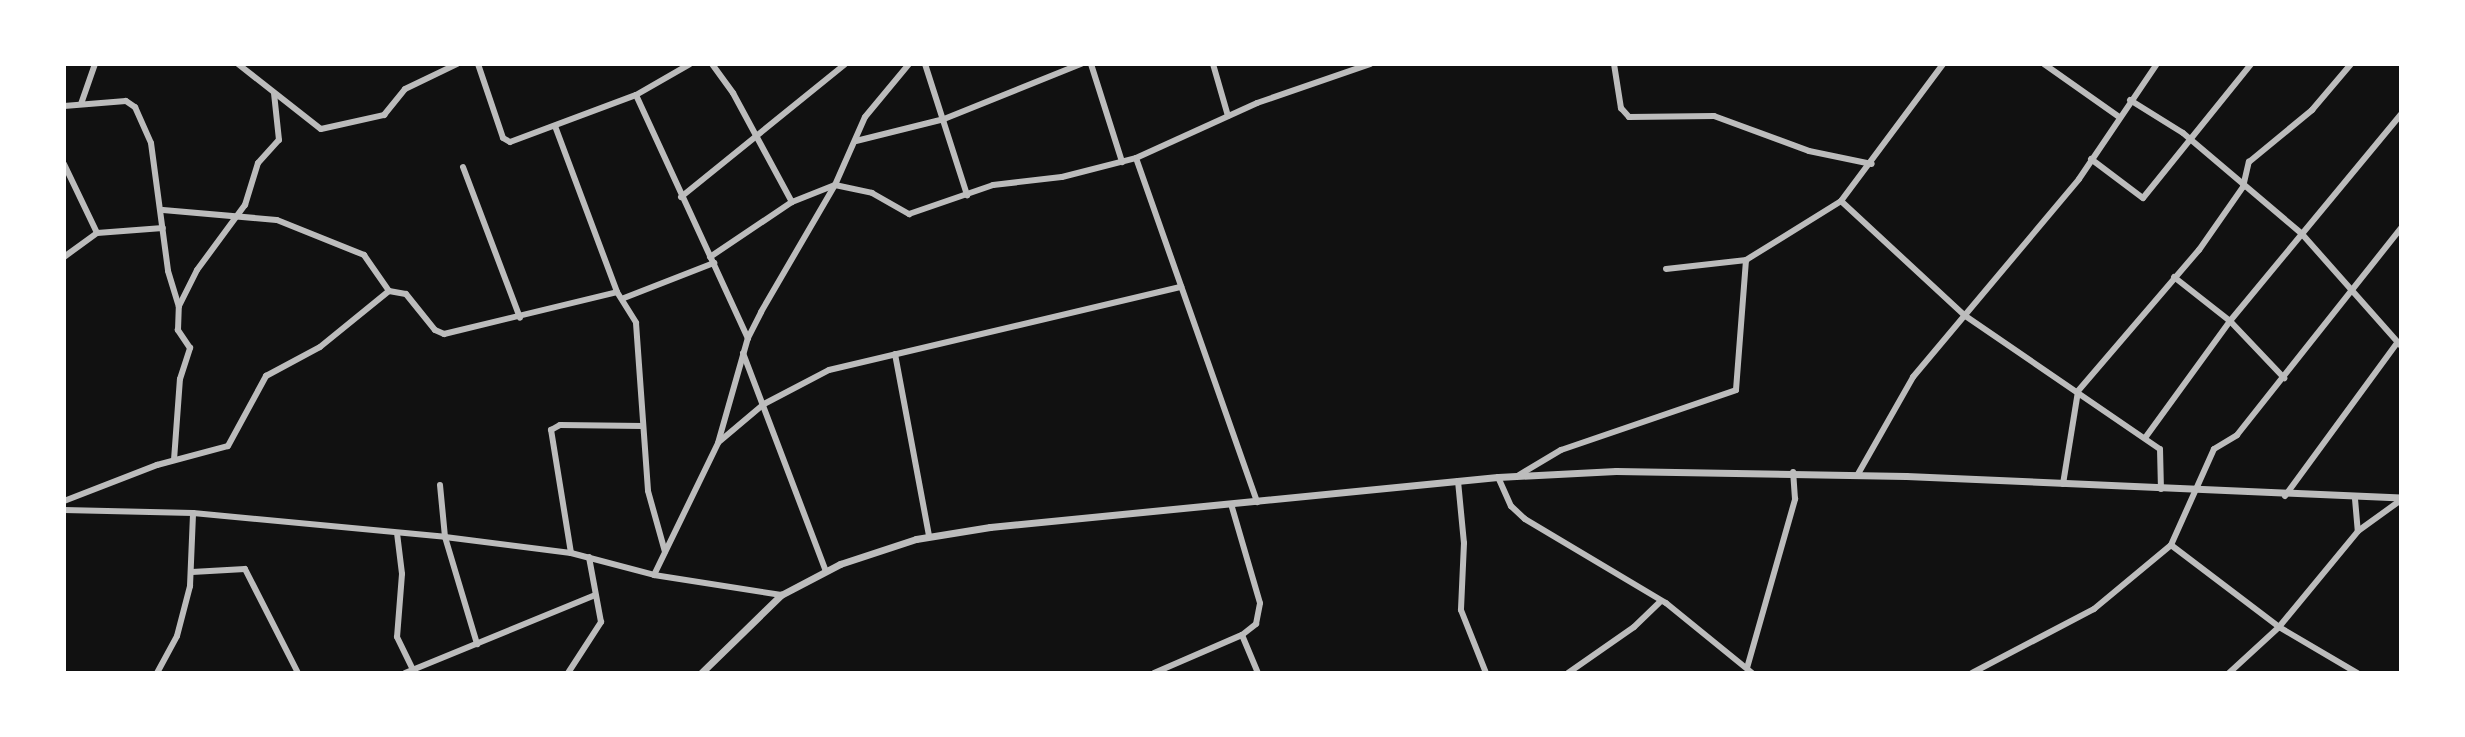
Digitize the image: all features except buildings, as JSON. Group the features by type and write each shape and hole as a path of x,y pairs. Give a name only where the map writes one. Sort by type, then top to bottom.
{"street":[{"path":"81,104 95,64"},
{"path":"238,64 316,126 329,129 384,115 405,89 457,64"},
{"path":"478,64 506,141 636,95 690,64"},
{"path":"712,64 792,202"},
{"path":"681,197 757,140 845,64"},
{"path":"654,575 718,443 748,338 835,185 865,117 909,64"},
{"path":"925,64 967,195"},
{"path":"856,141 944,119 1081,64"},
{"path":"1091,64 1122,162"},
{"path":"1213,64 1228,116"},
{"path":"624,298 712,260 792,202 835,185 872,193 909,214 967,195 1136,158 1228,116 1370,64"},
{"path":"1614,64 1621,108 1629,117 1714,116 1809,151 1872,164"},
{"path":"1666,269 1746,260 1841,201 1872,164 1943,64"},
{"path":"2044,64 2119,117"},
{"path":"1858,474 1904,390 2091,159 2157,64"},
{"path":"2091,159 2143,198 2251,64"},
{"path":"2063,484 2078,391 2174,277 2243,187 2249,162 2312,110 2351,64"},
{"path":"179,306 197,270 238,214 258,163 279,140 274,93"},
{"path":"636,95 748,338"},
{"path":"2130,100 2189,138 2302,234 2399,345 2285,496"},
{"path":"64,106 126,101 135,107 151,143 163,210 168,271 179,306 178,330 189,355 180,379 174,460"},
{"path":"2145,438 2230,321 2401,114"},
{"path":"555,126 617,292 624,298 636,323 648,491 665,552"},
{"path":"1136,158 1257,502"},
{"path":"64,164 97,233"},
{"path":"463,167 520,318"},
{"path":"1841,201 1964,315 2160,449 2161,489"},
{"path":"163,210 238,214 277,220 364,255 389,291 406,294 435,330 444,334 617,292"},
{"path":"64,257 97,233 163,228"},
{"path":"1972,673 2094,609 2171,545 2214,449 2237,435 2401,228"},
{"path":"1518,476 1561,450 1736,390 1746,260"},
{"path":"2174,277 2230,321 2284,378"},
{"path":"718,443 764,404 829,370 1181,287"},
{"path":"64,501 95,493 174,460 233,442 266,376 320,347 389,291"},
{"path":"743,353 826,572"},
{"path":"895,354 929,536"},
{"path":"571,553 551,430 560,425 643,426"},
{"path":"701,673 781,595 865,553 929,536 1231,504 1498,477 1673,470 1858,474 2400,500"},
{"path":"1498,477 1511,506 1525,519 1711,634 1750,671 1795,499 1793,472"},
{"path":"1458,481 1464,543 1461,610 1486,673"},
{"path":"440,485 445,537 477,644"},
{"path":"95,493 98,511"},
{"path":"2355,499 2358,531"},
{"path":"2229,673 2279,627 2358,531 2400,500"},
{"path":"1154,673 1242,635 1256,624 1260,603 1231,504"},
{"path":"64,510 193,513 445,537 571,553 654,575 781,595"},
{"path":"157,673 177,636 192,572 193,513"},
{"path":"397,533 402,574 397,637 409,671 593,596"},
{"path":"2171,545 2279,627 2357,673"},
{"path":"568,673 601,622 593,596 589,557"},
{"path":"192,572 245,569 298,673"},
{"path":"1568,673 1660,602"},
{"path":"1242,635 1258,673"}]}
